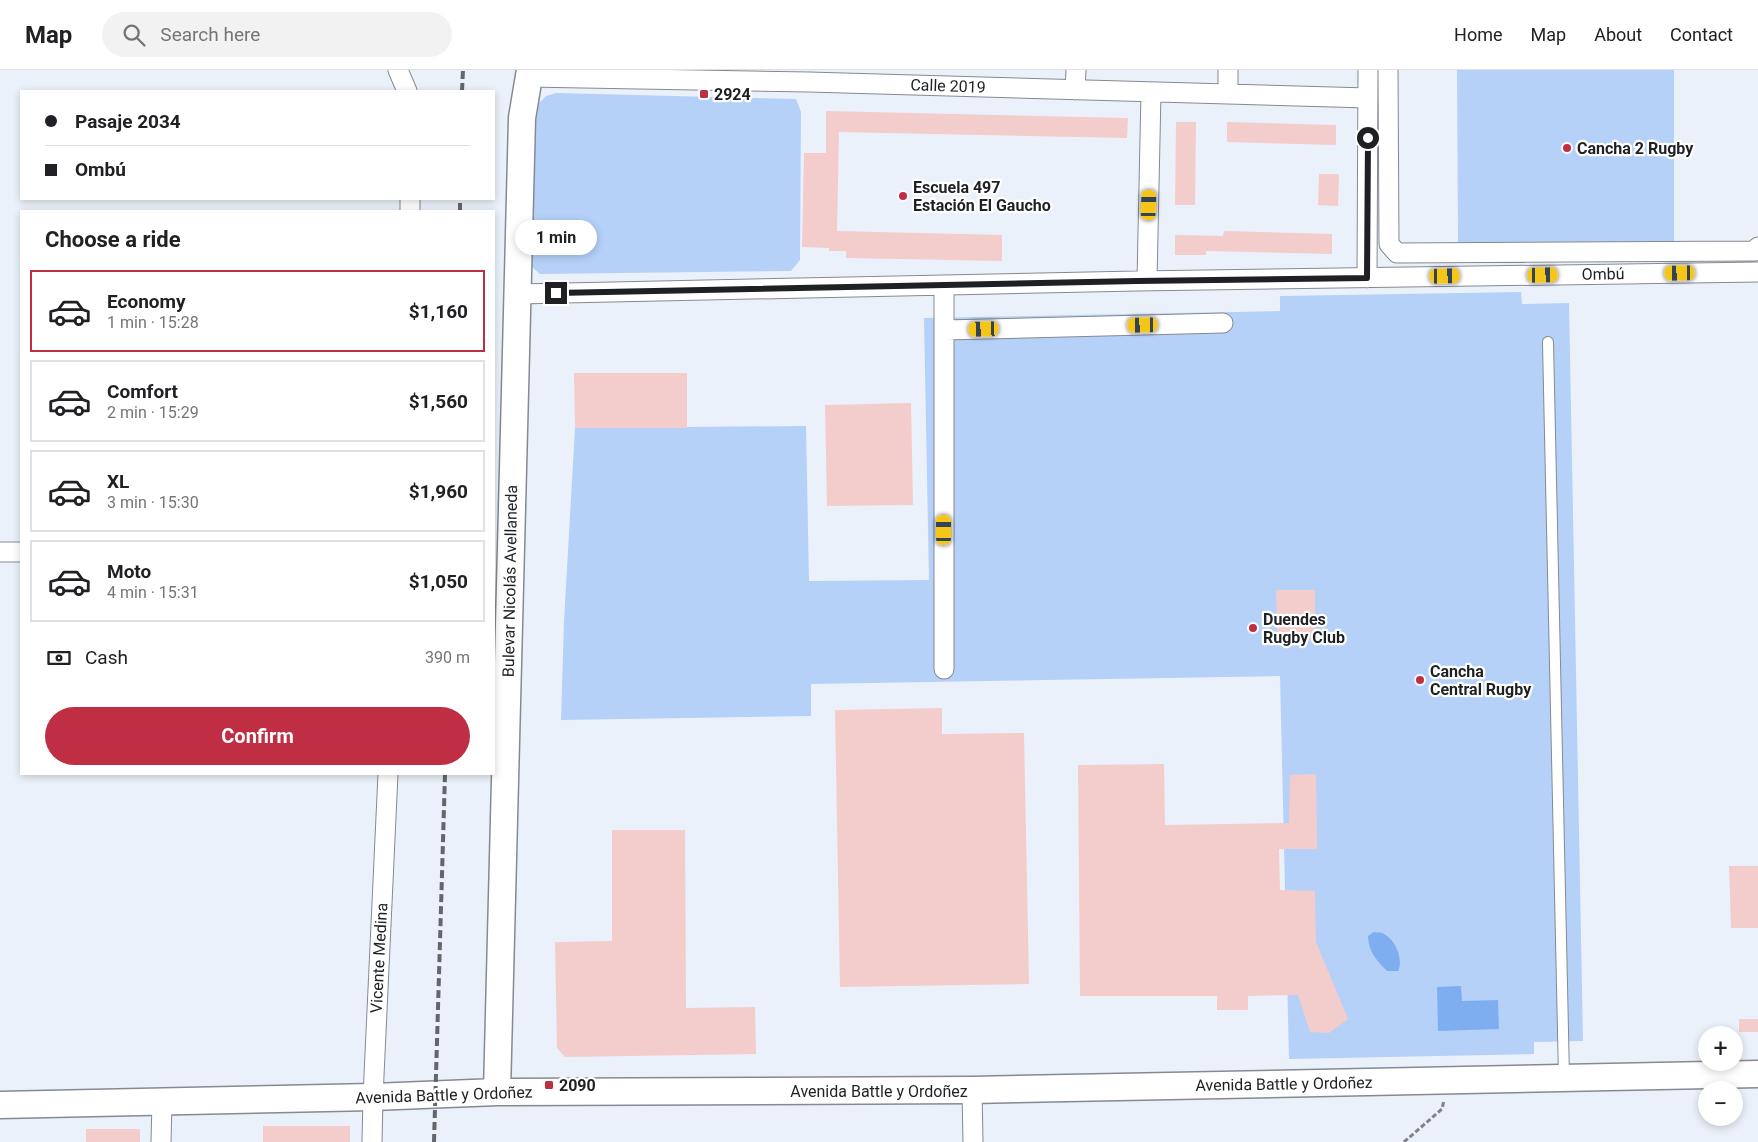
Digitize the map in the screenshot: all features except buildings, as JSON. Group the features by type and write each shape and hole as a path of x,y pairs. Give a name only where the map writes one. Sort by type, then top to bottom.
{"main road":[{"name":"Bulevar Nicolás Avellaneda","path":"497,1092 522,118 529,73"},
{"name":"Avenida Battle y Ordoñez","path":"0,1105 372,1097 497,1092 972,1090 1758,1074"}],"street":[{"path":"398,70 407,90"},
{"path":"1075,90 1076,70"},
{"path":"1228,70 1228,94"},
{"path":"1367,278 1368,70"},
{"path":"1388,70 1389,244 1397,253 1754,251 1758,247"},
{"name":"Calle 2019","path":"529,73 949,78 1075,90 1368,98"},
{"path":"1147,281 1151,92"},
{"name":"Ombú","path":"518,294 1147,281 1758,272"},
{"path":"944,285 944,669"},
{"path":"944,330 1223,323"},
{"path":"0,552 20,552"},
{"name":"Vicente Medina","path":"372,1142 372,1097 388,775"},
{"path":"972,1090 973,1142"},
{"path":"161,1142 162,1102"}],"lane":[{"path":"1548,342 1564,1078"}],"path":[{"path":"1404,1142 1442,1109 1447,1080"}],"shaded area":[{"name":"Cancha 2 Rugby","path":"1457,70 1674,70 1674,242 1458,243"},
{"path":"556,93 796,99 801,112 800,260 791,271 540,274 531,266 531,198 536,120 539,103 546,96"},
{"name":"Duendes Rugby Club","path":"1521,292 1522,304 1569,303 1583,1041 1534,1042 1534,1054 1289,1059 1280,676 811,684 811,716 561,720 564,621 575,428 806,426 809,581 929,580 924,318 1280,311 1280,296"}],"water":[{"path":"1374,932 1381,933 1391,939 1399,955 1400,966 1398,971 1387,971 1374,955 1368,941 1368,936"},
{"path":"1461,986 1462,1001 1498,1000 1499,1029 1438,1031 1437,987"}],"railway":[{"path":"462,90 463,70"},
{"path":"460,200 460,210"},
{"path":"434,1142 445,775"}],"place":[{"name":"2924","path":"704,94"},
{"name":"Cancha 2 Rugby","path":"1567,148"},
{"name":"Escuela 497 Estación El Gaucho","path":"903,196"},
{"name":"Duendes Rugby Club","path":"1253,628"},
{"name":"Cancha Central Rugby","path":"1420,680"},
{"name":"2090","path":"549,1085"}],"route":[{"path":"556,293 1367,278 1368,138"}]}
